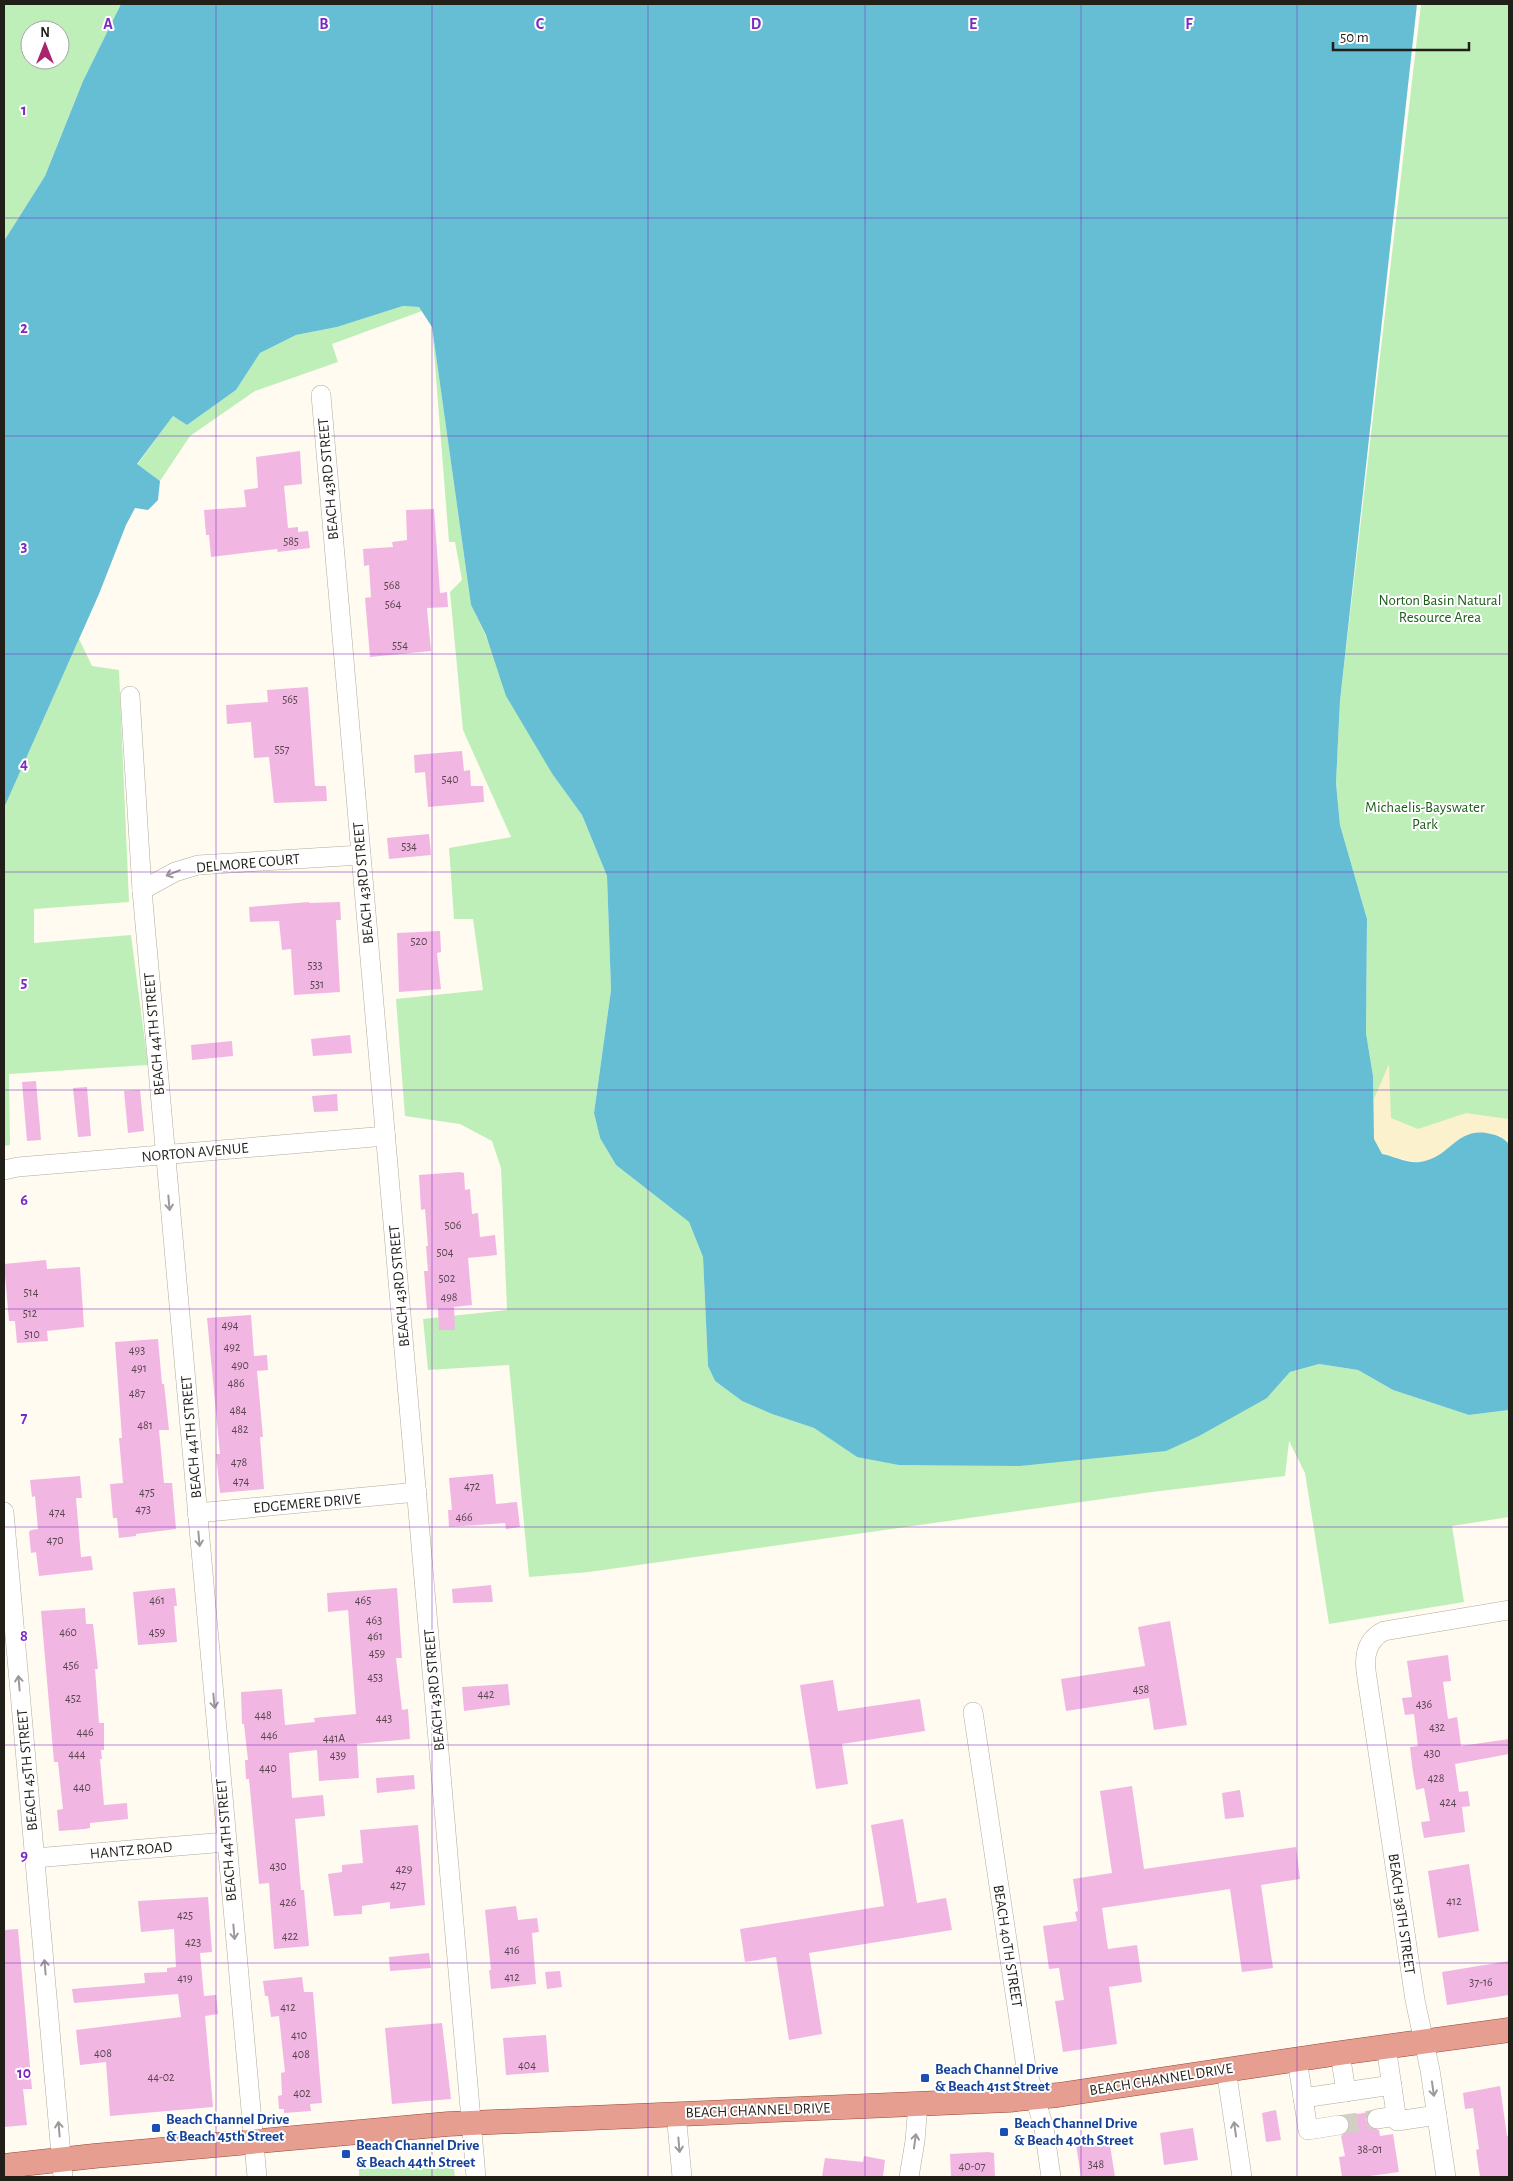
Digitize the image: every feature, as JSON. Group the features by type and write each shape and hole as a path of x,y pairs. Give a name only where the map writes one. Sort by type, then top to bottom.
{"main road":[{"name":"BEACH CHANNEL DRIVE","path":"4,2166 62,2169 254,2142 472,2122 1035,2098 1386,2046 1509,2030"}],"street":[{"name":"BEACH 43RD STREET","path":"321,395 476,2177"},
{"name":"BEACH 44TH STREET","path":"130,696 142,890 257,2177"},
{"name":"DELMORE COURT","path":"142,890 175,872 198,865 360,855"},
{"name":"NORTON AVENUE","path":"4,1170 18,1167 386,1136"},
{"name":"EDGEMERE DRIVE","path":"197,1513 417,1492"},
{"name":"BEACH 45TH STREET","path":"4,1512 62,2169"},
{"name":"BEACH 38TH STREET","path":"1446,2177 1437,2115 1415,2000 1366,1671 1367,1649 1378,1634 1393,1628 1509,1610"},
{"name":"BEACH 40TH STREET","path":"973,1712 1026,2067 1044,2128 1051,2177"},
{"name":"HANTZ ROAD","path":"35,1858 226,1842"},
{"path":"1386,2046 1397,2121 1437,2115"},
{"path":"1340,2053 1346,2092"},
{"path":"1297,2059 1308,2130 1339,2125"},
{"path":"1226,2070 1242,2177"},
{"path":"1303,2098 1392,2085"},
{"path":"909,2177 915,2141 918,2104"},
{"path":"676,2113 682,2177"},
{"path":"1377,2119 1396,2116"}],"green space":[{"path":"4,4 121,4 83,81 45,176 4,241"},
{"path":"1421,4 1509,4 1509,1144 1500,1135 1374,1139 1373,1076 1366,1033 1367,919 1340,825 1336,783 1340,701"},
{"path":"403,306 419,307 422,311 332,344 338,362 255,391 190,436 160,481 137,465 173,416 187,425 236,390 260,353 296,335 337,327"},
{"path":"432,327 471,605 553,775 582,815 607,876 611,990 594,1113 600,1138 616,1165 689,1222 703,1257 708,1366 715,1381 742,1401 772,1414 814,1428 857,1457 1267,1398 1290,1372 1319,1364 1358,1370 1393,1390 1469,1415 1509,1410 1509,1517 1452,1526 1464,1602 1329,1624 1305,1473 1289,1441 1285,1476 1152,1492 589,1572 529,1577 509,1365 428,1370 423,1319 507,1310 501,1168 492,1141 460,1124 405,1116 396,999 483,990 473,919 454,919 449,848 511,837 463,730 450,592 462,580 455,542 449,542"},
{"path":"79,639 92,666 119,670 129,902 34,909 34,943 131,935 148,1065 9,1074 10,1145 4,1146 4,808"},
{"path":"453,2160 455,2177 359,2177 359,2167"}],"sand":[{"path":"1389,1064 1391,1118 1418,1129 1466,1113 1509,1119 1509,1144 1500,1135 1464,1136 1439,1157 1419,1163 1382,1154 1374,1139 1373,1101"}],"water":[{"path":"121,4 1417,4 1340,701 1336,783 1340,825 1367,919 1366,1033 1373,1076 1374,1139 1382,1154 1416,1162 1439,1155 1459,1139 1475,1133 1496,1135 1509,1144 1509,1410 1469,1415 1393,1390 1358,1370 1319,1364 1290,1372 1267,1398 1199,1436 1166,1451 1020,1466 899,1465 857,1457 814,1428 772,1414 742,1401 715,1381 708,1366 703,1257 689,1222 616,1165 600,1138 594,1113 611,990 607,876 582,815 553,775 506,696 486,635 471,605 432,327 419,307 403,306 337,327 296,335 260,353 236,390 187,425 173,416 137,464 160,481 158,500 148,510 135,508 126,525 99,594 4,808 4,241 45,176 83,81"}],"building":[{"path":"300,451 302,484 284,486 288,528 298,527 298,532 308,531 310,548 278,552 277,549 211,557 209,535 206,535 204,510 246,507 244,490 258,488 256,457"},
{"path":"434,509 440,593 447,592 448,607 427,608 431,651 370,657 365,598 371,597 369,565 364,566 363,549 393,547 392,542 407,540 406,510"},
{"path":"308,687 315,786 326,786 327,801 274,803 269,757 254,758 251,722 227,724 226,705 268,702 267,690"},
{"path":"462,751 464,771 470,770 471,786 483,786 484,802 428,807 425,772 415,773 414,755"},
{"path":"429,834 431,855 389,859 387,838"},
{"path":"309,902 340,902 341,920 336,920 340,992 294,995 291,949 282,950 279,921 250,922 249,907"},
{"path":"440,931 441,952 437,953 441,989 399,992 397,933"},
{"path":"350,1035 352,1053 313,1056 311,1039"},
{"path":"232,1041 233,1056 192,1060 191,1045"},
{"path":"36,1081 41,1140 27,1141 22,1082"},
{"path":"87,1087 91,1136 78,1137 73,1088"},
{"path":"140,1090 144,1131 128,1133 124,1091"},
{"path":"337,1094 338,1111 314,1112 312,1096"},
{"path":"464,1173 465,1190 470,1189 472,1214 478,1213 480,1237 495,1235 497,1255 468,1258 472,1305 454,1307 455,1330 439,1330 438,1308 427,1309 424,1271 428,1271 426,1246 428,1246 425,1209 421,1210 419,1175"},
{"path":"46,1260 47,1269 80,1267 84,1327 47,1331 48,1341 17,1343 15,1321 9,1321 4,1264"},
{"path":"251,1315 254,1356 267,1355 268,1370 257,1371 263,1437 260,1437 264,1489 220,1493 216,1454 220,1454 207,1318"},
{"path":"158,1339 169,1430 159,1430 164,1483 172,1483 176,1529 119,1538 117,1518 113,1518 110,1484 123,1483 119,1438 122,1438 115,1342"},
{"path":"493,1474 496,1504 517,1502 520,1527 506,1529 505,1523 449,1527 448,1510 452,1510 449,1478"},
{"path":"80,1476 82,1498 76,1498 81,1557 91,1556 93,1570 39,1576 36,1552 31,1553 29,1532 38,1529 35,1496 32,1497 30,1480"},
{"path":"491,1585 493,1602 453,1603 452,1589"},
{"path":"175,1588 177,1606 174,1606 177,1642 138,1645 133,1592"},
{"path":"397,1588 402,1658 396,1658 402,1710 408,1709 410,1739 357,1744 359,1778 319,1781 317,1750 289,1753 292,1798 323,1795 325,1816 295,1819 301,1890 304,1890 309,1946 274,1949 269,1883 259,1884 249,1779 246,1779 245,1760 248,1760 244,1724 242,1724 241,1692 282,1689 285,1725 315,1722 314,1718 356,1714 348,1610 328,1612 327,1593"},
{"path":"85,1608 86,1624 93,1624 98,1669 95,1669 99,1723 104,1723 104,1750 101,1750 102,1759 100,1759 104,1805 127,1803 128,1819 90,1823 90,1828 59,1831 57,1810 63,1809 58,1762 54,1762 41,1611"},
{"path":"1170,1621 1187,1725 1154,1730 1149,1698 1066,1711 1061,1679 1145,1666 1138,1627"},
{"path":"1448,1655 1451,1681 1443,1682 1448,1719 1457,1717 1461,1746 1509,1739 1509,1754 1455,1764 1459,1792 1468,1791 1470,1806 1462,1807 1465,1832 1424,1838 1421,1822 1430,1821 1424,1788 1416,1790 1412,1765 1410,1747 1418,1746 1414,1714 1405,1715 1402,1698 1412,1697 1407,1661"},
{"path":"833,1680 838,1711 920,1699 925,1731 842,1744 848,1784 816,1789 800,1685"},
{"path":"508,1684 510,1705 464,1711 462,1687"},
{"path":"414,1775 415,1789 377,1793 376,1778"},
{"path":"1132,1786 1144,1869 1296,1847 1300,1879 1261,1885 1273,1968 1242,1972 1230,1889 1102,1908 1108,1949 1137,1945 1142,1982 1109,1987 1117,2044 1063,2052 1055,2001 1064,2000 1059,1968 1049,1969 1043,1926 1077,1921 1075,1912 1078,1911 1073,1879 1112,1873 1100,1791"},
{"path":"1240,1790 1244,1817 1225,1819 1222,1793"},
{"path":"903,1819 917,1903 946,1898 952,1930 809,1953 822,2034 789,2040 776,1957 745,1962 740,1929 884,1906 871,1825"},
{"path":"418,1825 425,1905 390,1909 390,1902 362,1906 362,1914 334,1916 328,1874 342,1872 342,1865 363,1863 360,1830"},
{"path":"1469,1864 1479,1931 1438,1938 1428,1871"},
{"path":"208,1897 212,1952 200,1953 204,1996 216,1995 218,2014 205,2016 213,2107 110,2116 106,2062 80,2065 76,2030 181,2017 178,1994 74,2003 72,1989 145,1983 144,1973 167,1972 167,1968 176,1967 174,1929 141,1932 138,1901"},
{"path":"516,1906 518,1920 537,1918 539,1932 532,1933 536,1984 491,1989 485,1910"},
{"path":"18,1929 32,2089 23,2089 27,2125 4,2127 4,1930"},
{"path":"429,1953 431,1968 390,1971 389,1957"},
{"path":"1509,1961 1509,1995 1447,2005 1442,1972"},
{"path":"560,1971 562,1987 547,1989 545,1972"},
{"path":"302,1977 304,1992 313,1992 322,2103 310,2104 311,2111 284,2113 284,2109 279,2109 278,2096 282,2095 281,2073 285,2072 279,2016 271,2017 268,1996 265,1996 263,1981"},
{"path":"442,2023 451,2099 392,2104 385,2028"},
{"path":"546,2035 549,2072 506,2075 503,2038"},
{"path":"1500,2086 1507,2136 1509,2136 1509,2177 1480,2177 1476,2150 1479,2149 1473,2108 1465,2109 1463,2093"},
{"path":"1276,2110 1281,2140 1266,2142 1262,2113"},
{"path":"1369,2112 1366,2120 1369,2126 1379,2130 1380,2136 1393,2134 1399,2172 1363,2177 1342,2177 1339,2157 1345,2156 1341,2136 1349,2129 1350,2124 1345,2116"},
{"path":"1193,2128 1198,2160 1164,2165 1160,2133"},
{"path":"1109,2139 1115,2177 1081,2177 1076,2144"},
{"path":"994,2153 995,2177 951,2177 950,2154"},
{"path":"864,2156 885,2160 883,2177 822,2177 825,2158 863,2162"}],"tunnel":[{"path":"1339,2125 1377,2119"}],"place":[{"name":"Beach Channel Drive & Beach 41st Street","path":"925,2078"},
{"name":"Beach Channel Drive & Beach 45th Street","path":"156,2128"},
{"name":"Beach Channel Drive & Beach 40th Street","path":"1004,2132"},
{"name":"Beach Channel Drive & Beach 44th Street","path":"346,2154"}],"park label":[{"name":"Norton Basin Natural Resource Area","path":"1440,608"},
{"name":"Michaelis-Bayswater Park","path":"1425,816"}]}
